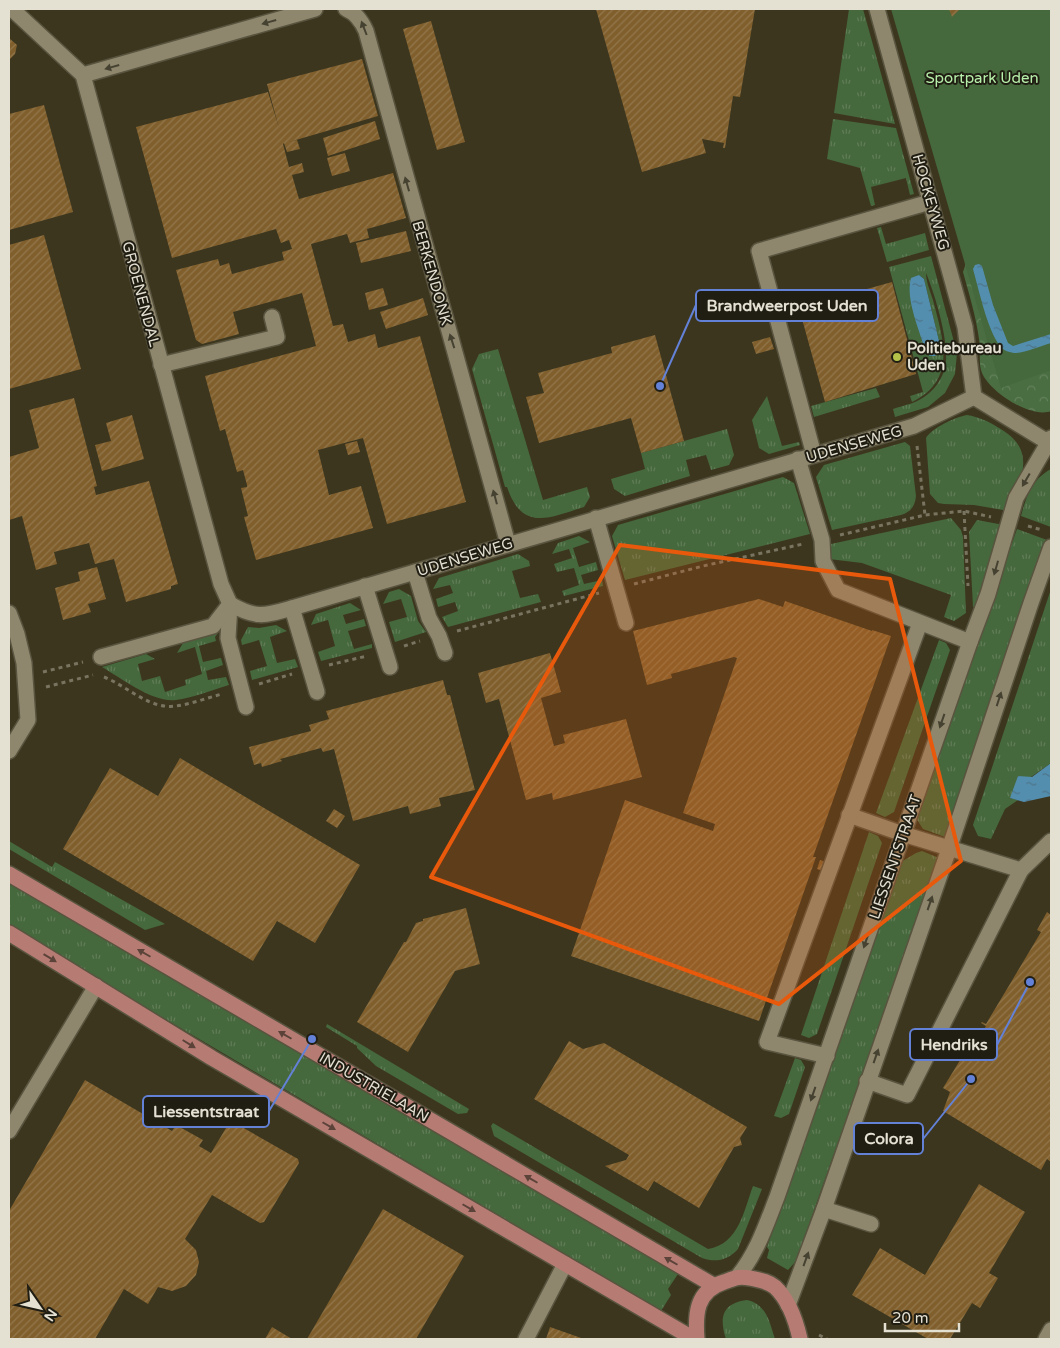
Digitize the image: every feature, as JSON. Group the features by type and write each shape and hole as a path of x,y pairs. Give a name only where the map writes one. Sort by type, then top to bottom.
{"main road":[{"name":"INDUSTRIELAAN","path":"9,874 713,1286"},
{"path":"9,933 212,1058 696,1339 698,1307 705,1294 713,1286 738,1276 763,1280 773,1286 788,1305 802,1338"}],"street":[{"path":"12,9 83,75 316,9"},
{"name":"BERKENDONK","path":"346,9 350,10 362,21 366,31 508,544"},
{"name":"HOCKEYWEG","path":"877,9 965,327 974,398"},
{"name":"GROENENDAL","path":"83,75 160,365 221,584 230,604"},
{"path":"814,455 759,251 930,202"},
{"path":"160,365 277,337 272,317"},
{"path":"974,398 1050,441"},
{"name":"UDENSEWEG","path":"230,604 246,613 263,616 292,608 914,426 974,398"},
{"name":"LIESSENTSTRAAT","path":"738,1276 749,1263 762,1234 827,1056 988,594 1016,498 1050,441"},
{"path":"798,459 822,540 823,561 838,590 970,642"},
{"path":"596,518 626,623"},
{"path":"788,1305 824,1209 949,849 1051,547"},
{"path":"416,572 429,618 439,636 445,653"},
{"path":"365,586 390,667"},
{"path":"100,657 213,626 230,604"},
{"path":"230,604 228,638 246,707"},
{"path":"292,608 317,692"},
{"path":"9,613 18,634 25,676 28,720 9,751"},
{"path":"827,1056 767,1042 920,623"},
{"path":"849,815 949,849 1021,870"},
{"path":"867,1081 907,1095 1021,870 1051,841"},
{"path":"9,1132 96,986"},
{"path":"824,1209 871,1224"},
{"path":"526,1339 565,1264"},
{"path":"1046,1339 1051,1330"}],"path":[{"name":"UDENSEWEG","path":"914,426 925,515"},
{"path":"26,692 97,675 105,677 162,706 175,706 703,566 925,515 964,511 1043,530"},
{"path":"25,676 100,657"}],"highlighted area":[{"path":"620,545 890,579 961,861 779,1004 431,877"}],"green space":[{"path":"849,9 863,9 895,124 834,113"},
{"name":"Sportpark Uden","path":"891,9 1051,9 1051,370 1001,388"},
{"path":"833,119 896,128 914,194 910,195 906,178 871,187 875,205 871,206 860,168 827,159"},
{"path":"881,227 886,244 925,233 929,250 887,262 877,228"},
{"path":"931,256 957,353 955,374 945,393 928,407 895,417 893,409 920,400 936,386 945,368 946,347 938,307 926,273 940,329 944,357 936,382 927,393 912,402 910,396 923,392 889,267","holes":["919,275 924,279 940,345"]},
{"path":"966,263 1051,343 1051,411 1033,411 1022,408 993,388 986,380 980,365 978,330 963,272"},
{"path":"498,349 543,500 587,487 590,497 584,507 548,517 538,518 529,516 520,511 507,487 505,487 472,369 479,354"},
{"path":"876,388 880,397 814,417 811,406"},
{"path":"767,396 782,446 799,442 800,445 769,454 759,448 752,420"},
{"path":"967,415 987,421 1011,437 1019,446 1023,465 1018,487 1009,511 974,505 938,503 930,494 926,438 933,430 956,418"},
{"path":"727,429 734,455 729,465 711,470 706,455 686,460 690,476 625,496 614,489 611,479 645,469 641,453"},
{"path":"905,442 910,446 916,496 912,508 901,515 832,530 816,477 824,465"},
{"path":"1051,469 1051,527 1021,516 1034,483"},
{"path":"783,477 794,483 810,534 625,580 612,536 618,525"},
{"path":"951,518 961,530 963,537 966,613 954,621 944,617 951,595 862,563 829,559 831,544"},
{"path":"977,520 1004,525 975,607 973,607 969,532"},
{"path":"1017,529 1047,540 945,837 923,829 916,818"},
{"path":"579,536 590,542 573,548 579,567 596,562 598,570 581,575 584,584 602,580 603,586 564,596 562,591 579,585 574,568 557,572 554,564 572,558 569,549 552,554 558,543"},
{"path":"518,554 529,561 530,566 512,571 520,598 538,594 541,602 448,627 442,617 458,611 455,602 438,607 436,599 453,593 450,585 433,589 439,578"},
{"path":"399,589 411,596 418,621 426,632 395,642 389,622 407,617 401,599 383,604 389,592"},
{"path":"1051,589 1051,763 1031,777 1010,798 1018,800 1005,809 991,839 978,836 973,825"},
{"path":"350,603 361,610 343,615 346,624 364,619 366,626 348,631 354,649 372,644 372,648 321,661 318,652 335,646 328,620 311,625 316,614"},
{"path":"276,625 287,631 270,637 277,663 295,659 298,667 252,680 250,671 267,666 259,640 242,645 241,640 248,627 259,628"},
{"path":"218,633 215,637 216,641 199,646 203,662 221,658 223,665 206,671 208,680 226,677 229,685 195,696 176,700 157,698 102,667 146,654 155,659 138,664 142,681 160,676 165,692 186,685 185,680 202,674 195,647 177,653 183,643"},
{"path":"939,640 946,643 950,650 894,812 885,817 876,813"},
{"path":"869,832 878,836 882,843 817,1034 809,1038 801,1035"},
{"path":"9,841 52,867 55,862 165,924 145,930 9,849"},
{"path":"922,851 939,858 796,1261 788,1270 767,1258 769,1250 767,1247 901,862"},
{"path":"9,880 15,881 678,1274 668,1289 671,1295 661,1311 9,927"},
{"path":"327,1024 469,1109 467,1113 458,1114 376,1066 357,1046 326,1027"},
{"path":"795,1058 801,1060 805,1067 789,1114 781,1118 774,1116"},
{"path":"493,1123 708,1249 718,1246 727,1240 739,1225 753,1186 762,1189 738,1249 722,1260 707,1260 494,1136 491,1126"},
{"path":"747,1300 754,1302 763,1310 769,1320 775,1339 726,1339 723,1324 724,1313 732,1304"}],"water":[{"path":"979,264 982,266 993,305 1008,343 1013,346 1051,334 1051,343 1018,353 1004,350 1001,347 991,330 978,288 973,269 975,265"},
{"path":"919,275 924,279 940,345 939,351 935,356 930,356 926,353 910,295 911,278"},
{"path":"1051,763 1051,796 1024,802 1010,798 1018,776 1032,777"}],"building":[{"path":"596,9 755,9 740,97 733,96 725,148 723,148 724,143 702,139 706,153 642,172"},
{"path":"949,9 960,9 952,17"},
{"path":"431,21 465,142 437,150 403,29"},
{"path":"9,38 17,45 15,54 9,60"},
{"path":"362,59 378,116 289,142 297,140 300,149 287,152 283,144 289,167 302,163 304,172 292,175 299,199 393,173 406,218 367,229 369,238 350,243 347,234 311,244 333,326 343,324 348,342 375,334 378,348 420,336 466,502 387,524 363,438 318,450 329,495 361,486 373,528 256,560 244,517 248,516 241,488 247,487 243,470 237,472 225,429 220,431 205,376 316,346 302,293 233,312 239,334 202,344 196,340 176,270 218,259 220,266 229,263 232,274 284,260 282,252 292,249 289,240 281,243 276,229 172,258 136,127 268,92 279,128 267,84"},
{"path":"44,105 73,212 9,230 9,114"},
{"path":"375,121 380,139 328,156 323,138"},
{"path":"345,153 350,171 332,176 327,158"},
{"path":"406,231 411,251 361,263 356,243"},
{"path":"44,235 81,369 9,389 9,245"},
{"path":"892,282 916,374 825,402 799,308"},
{"path":"383,288 388,305 369,310 365,293"},
{"path":"423,298 428,315 386,329 380,312"},
{"path":"655,335 684,441 641,453 631,418 539,443 526,397 544,393 538,373 612,353 611,347"},
{"path":"770,337 774,349 756,354 752,342"},
{"path":"74,398 97,486 94,487 96,495 149,481 178,584 171,586 171,589 126,602 114,559 95,564 89,543 54,552 57,564 36,570 22,516 9,520 9,457 39,448 29,410"},
{"path":"132,415 144,459 102,471 95,445 111,441 106,423"},
{"path":"357,441 360,452 348,455 345,444"},
{"path":"97,567 106,599 88,604 91,612 63,620 55,588 80,581 78,572"},
{"path":"759,599 783,607 785,601 891,636 813,857 816,857 759,1021 571,956 625,800 713,831 715,824 683,813 737,658 734,657 671,674 672,678 647,685 633,631"},
{"path":"550,653 561,692 541,698 554,746 565,743 563,735 626,719 642,777 553,800 552,793 526,800 499,699 486,703 478,673"},
{"path":"443,680 447,695 450,695 475,790 439,798 441,806 410,814 408,806 353,821 334,749 323,752 321,748 280,759 282,761 262,767 261,763 254,765 249,747 311,731 309,725 329,719 326,711"},
{"path":"180,758 360,865 315,943 277,921 253,961 63,849 110,768 158,796"},
{"path":"334,809 345,816 337,828 326,821"},
{"path":"820,860 829,863 826,872 817,869"},
{"path":"466,908 480,964 455,971 408,1052 357,1022 416,923 423,921 423,919"},
{"path":"1047,912 1051,915 1051,1162 1047,1159 1041,1170 943,1111 950,1092 943,1088 973,1039 977,1042 986,1026 981,1023 986,1024 1041,932 1037,930"},
{"path":"569,1041 583,1049 604,1043 747,1127 740,1138 742,1145 734,1147 699,1208 654,1181 648,1191 605,1166 626,1160 629,1155 534,1099"},
{"path":"85,1080 172,1131 176,1125 203,1140 199,1146 211,1153 229,1123 233,1122 298,1159 299,1163 264,1222 260,1223 212,1195 185,1239 196,1250 199,1262 196,1275 186,1286 172,1291 158,1287 148,1304 124,1289 95,1339 9,1339 9,1211"},
{"path":"979,1184 1025,1212 989,1273 998,1278 980,1308 972,1303 950,1339 928,1339 852,1295 880,1248 925,1275"},
{"path":"383,1209 464,1256 416,1339 307,1339"},
{"path":"272,1327 292,1339 265,1339"},
{"path":"550,1327 584,1339 546,1339"}],"place":[{"name":"Politiebureau Uden","path":"897,357"},
{"name":"Brandweerpost Uden","path":"660,386"},
{"name":"Hendriks","path":"1030,982"},
{"name":"Liessentstraat","path":"312,1039"},
{"name":"Colora","path":"971,1079"}]}
